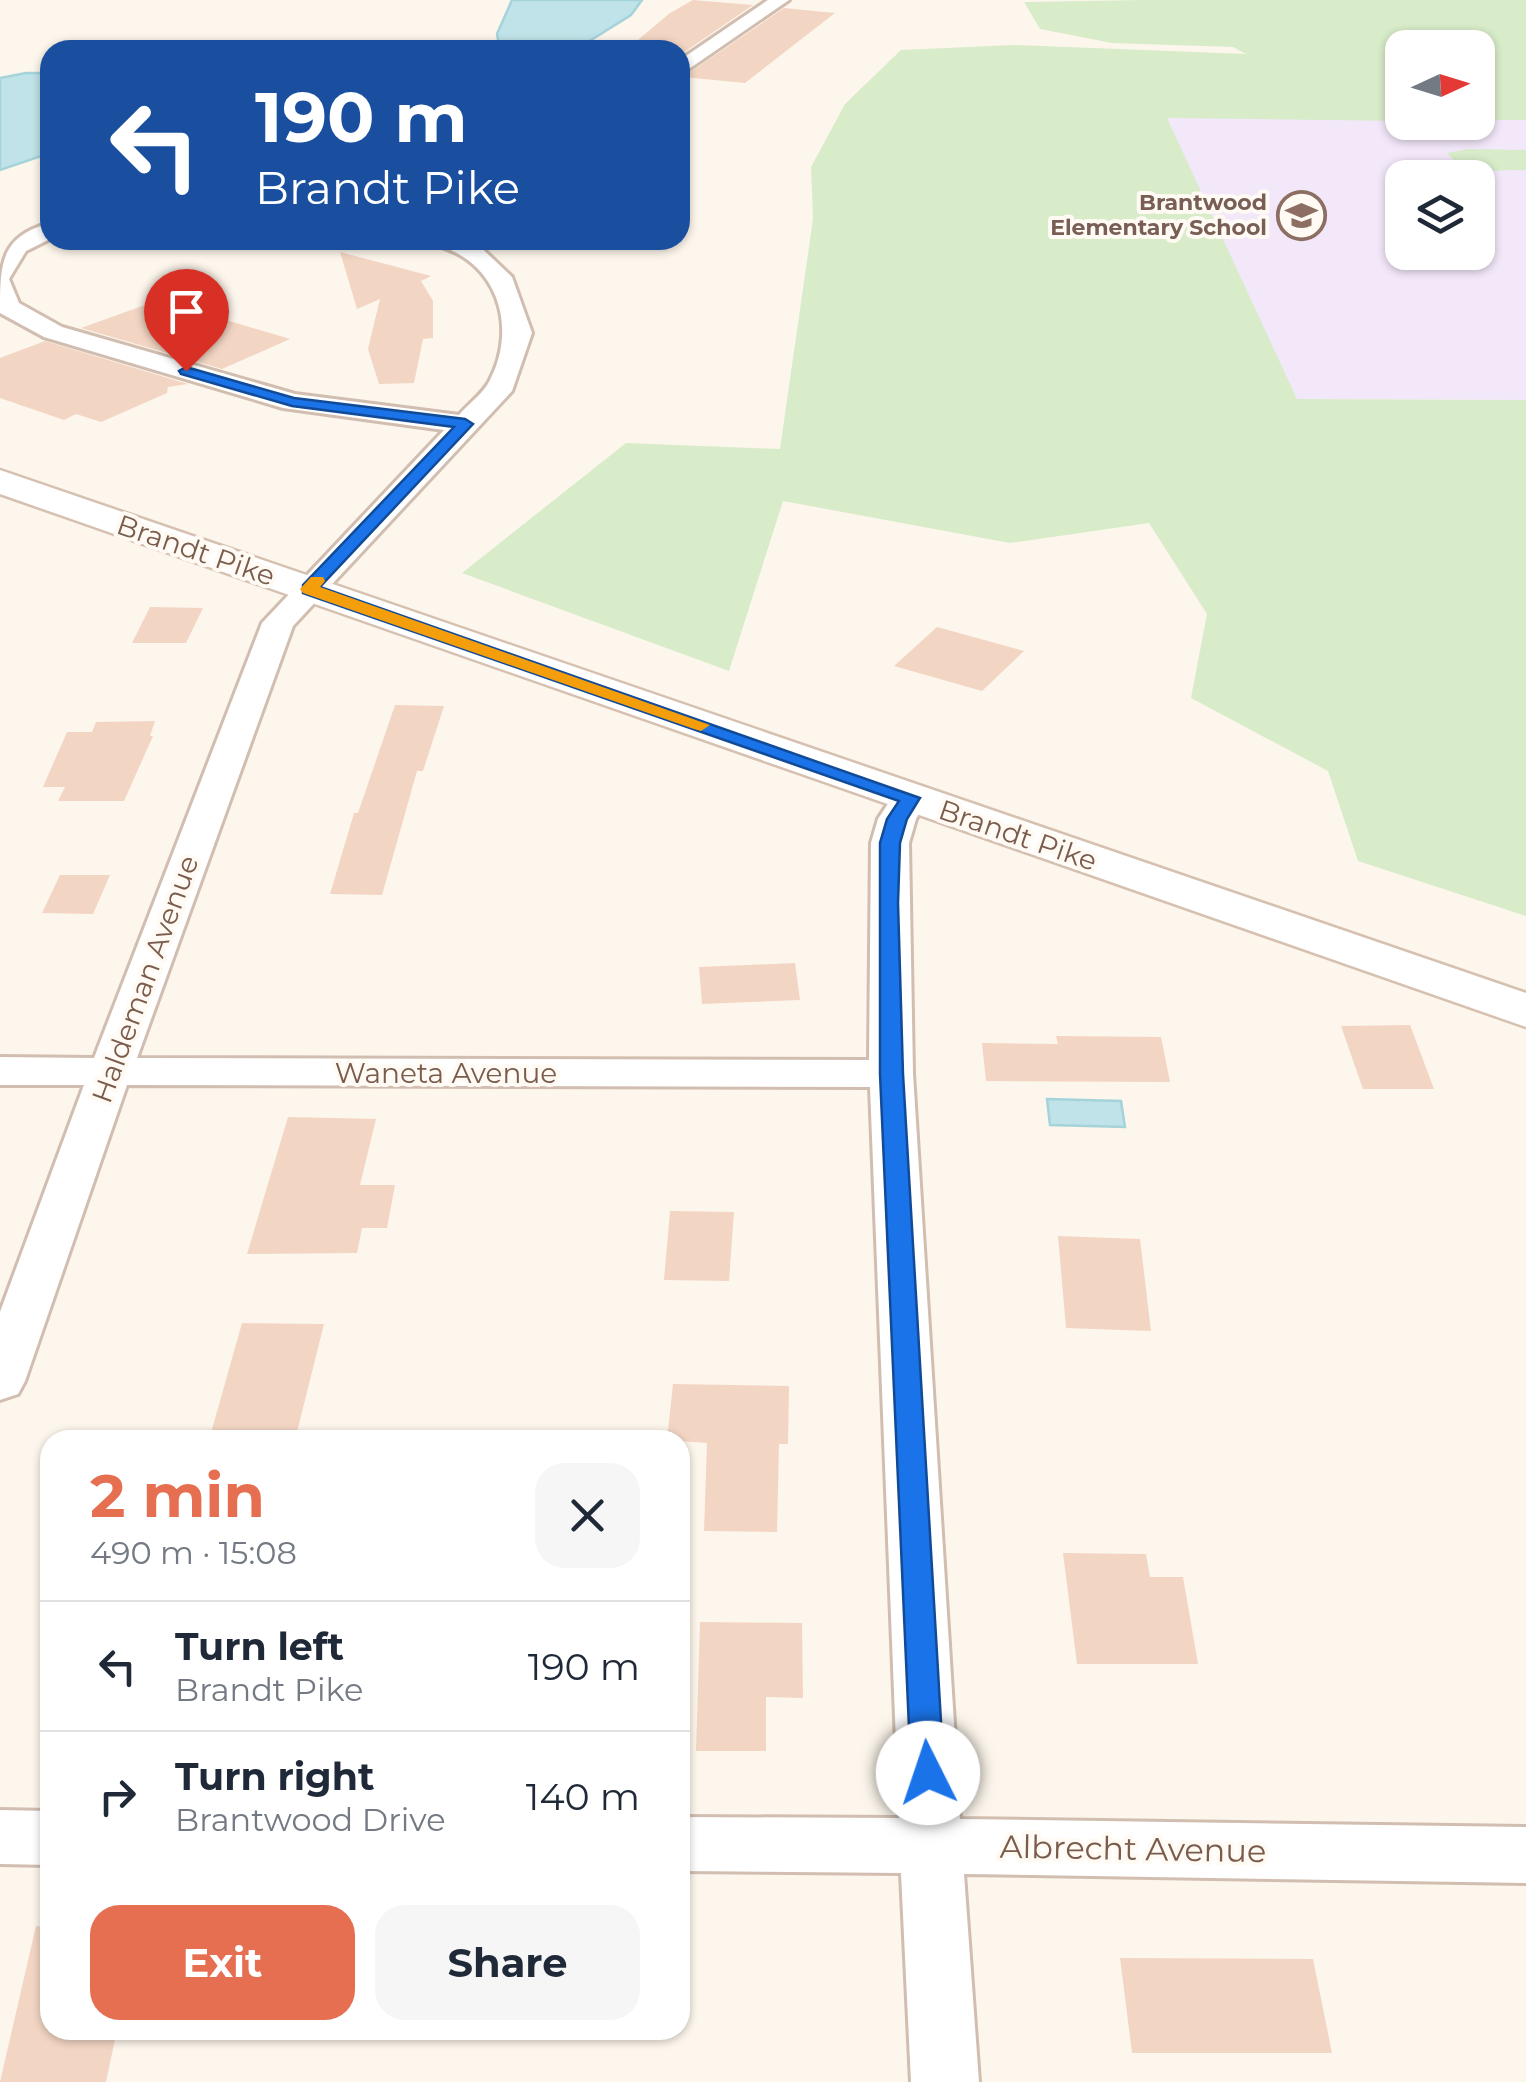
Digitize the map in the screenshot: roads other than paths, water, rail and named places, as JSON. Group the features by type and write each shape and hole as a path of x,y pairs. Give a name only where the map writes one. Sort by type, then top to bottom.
{"main road":[{"name":"Brandt Pike","path":"0,481 1526,1011"}],"street":[{"path":"690,62 780,0"},
{"path":"0,275 18,246 40,235"},
{"name":"Haldeman Avenue","path":"0,1381 110,1072 278,623 502,386 519,333 500,277 471,250"},
{"path":"0,284 8,307 53,332 115,351 292,402 465,424"},
{"path":"910,798 897,819 890,843 891,1074 914,1561 945,2082"},
{"name":"Waneta Avenue","path":"0,1072 891,1074"},
{"path":"0,1838 40,1838"},
{"name":"Albrecht Avenue","path":"690,1844 932,1844 1158,1852 1526,1855"}],"water":[{"path":"512,0 642,0 631,15 591,40 498,40 497,34"},
{"path":"40,73 40,156 0,170 0,78"},
{"path":"1047,1099 1121,1101 1125,1127 1050,1125"}],"place":[{"name":"Brantwood Elementary School","path":"1302,215"}]}
